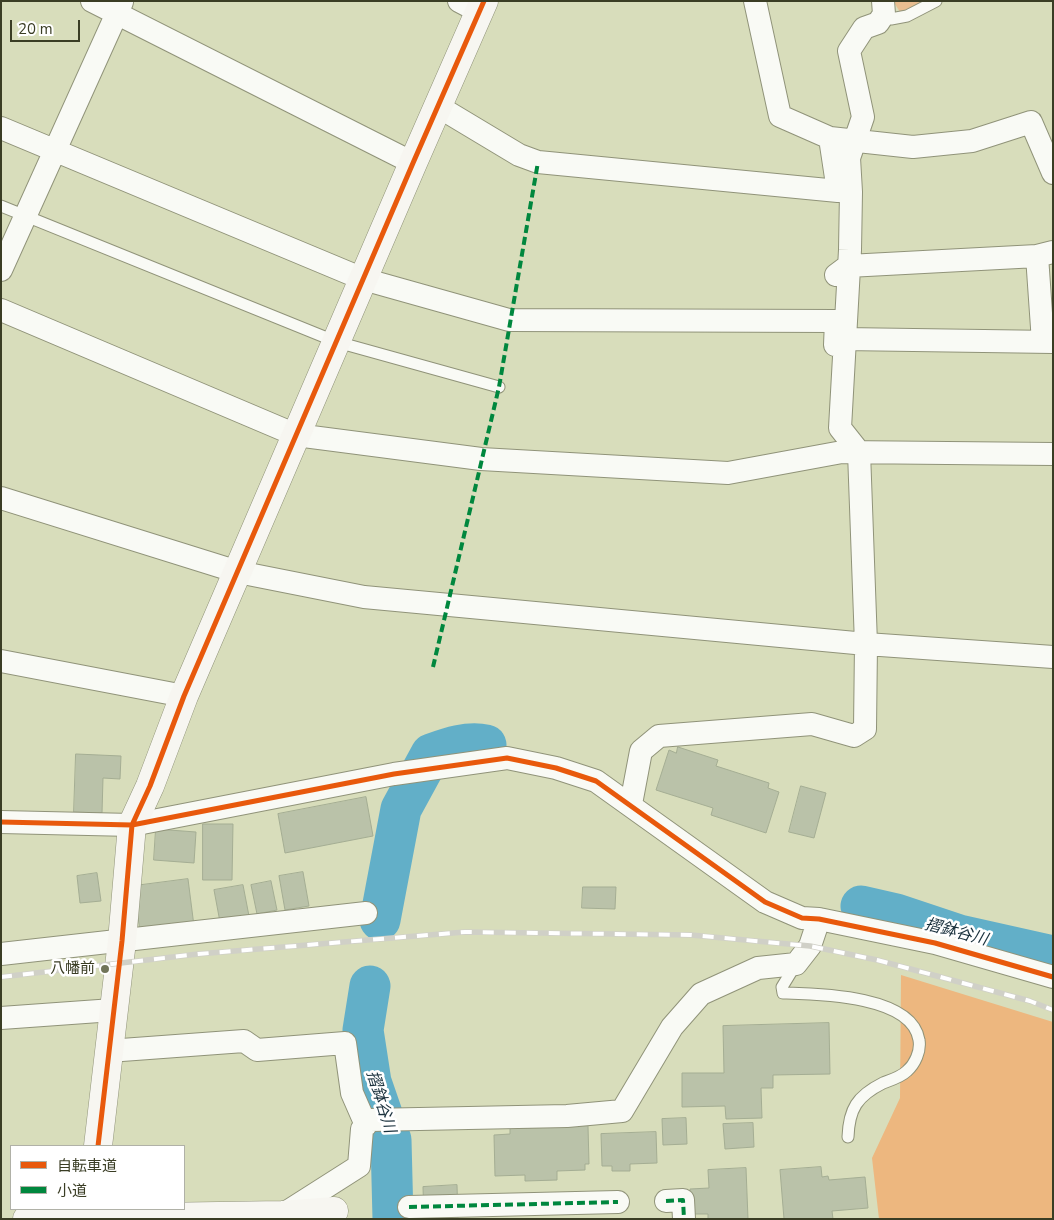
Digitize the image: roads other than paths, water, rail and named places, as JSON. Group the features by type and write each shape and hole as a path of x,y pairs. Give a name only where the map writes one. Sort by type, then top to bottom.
{"street":[{"path":"92,1 120,8 412,163"},
{"path":"755,1 780,116 830,138 913,147 942,146 972,141 1031,122 1053,173"},
{"path":"98,1145 122,941 132,825 150,786 184,696 337,342 362,279 412,163 439,107 474,5"},
{"path":"1,270 120,8"},
{"path":"631,804 641,751 659,736 812,724 854,736 865,729 866,644 860,452 840,428 843,370 840,330 848,266 851,192 848,158 864,118 849,50 864,28 878,23 884,8"},
{"path":"439,107 520,155 538,162 838,191 830,138"},
{"path":"1,128 362,279 509,320 840,330 1048,342 1045,254 848,266"},
{"path":"1,310 296,435 481,459 728,473 842,452 1053,454"},
{"path":"1,498 238,572 364,597 866,644 1053,657"},
{"path":"1,662 184,696"},
{"path":"1,822 132,825 405,773 507,758 556,768 596,781 631,804 765,902 802,918 819,919 935,944 1053,977"},
{"path":"1,954 366,913"},
{"path":"284,1217 359,1166 362,1129 375,1122 566,1116 622,1111 672,1027 701,994 758,968 796,964 810,946 819,919"},
{"path":"1,1018 113,1010"},
{"path":"108,1051 244,1041 257,1050 345,1043 352,1094 375,1122"},
{"path":"666,1201 683,1200 684,1219"},
{"path":"409,1207 618,1202"},
{"path":"27,1219 90,1215 284,1217 334,1211"}],"lane":[{"path":"884,8 891,19 907,16 936,1"},
{"path":"1,206 337,342 499,387"},
{"path":"796,964 782,987 783,994 849,997 890,1010 912,1023 918,1032 920,1043 918,1054 912,1065 906,1072 881,1084 856,1104 850,1114 848,1137"}],"water":[{"path":"404,1128 409,1219 381,1219 381,1129"}],"waterway":[{"name":"摺鉢谷川","path":"380,920 401,809 431,754 451,747 472,744 486,745"},
{"name":"摺鉢谷川","path":"861,906 896,914 959,935 1053,956"},
{"name":"摺鉢谷川","path":"370,986 363,1030 371,1082 391,1140 393,1219"}],"railway":[{"path":"1,977 198,954 465,932 691,935 810,946 877,960 1030,1001 1053,1010"}],"place":[{"name":"八幡前","path":"105,969"}]}
